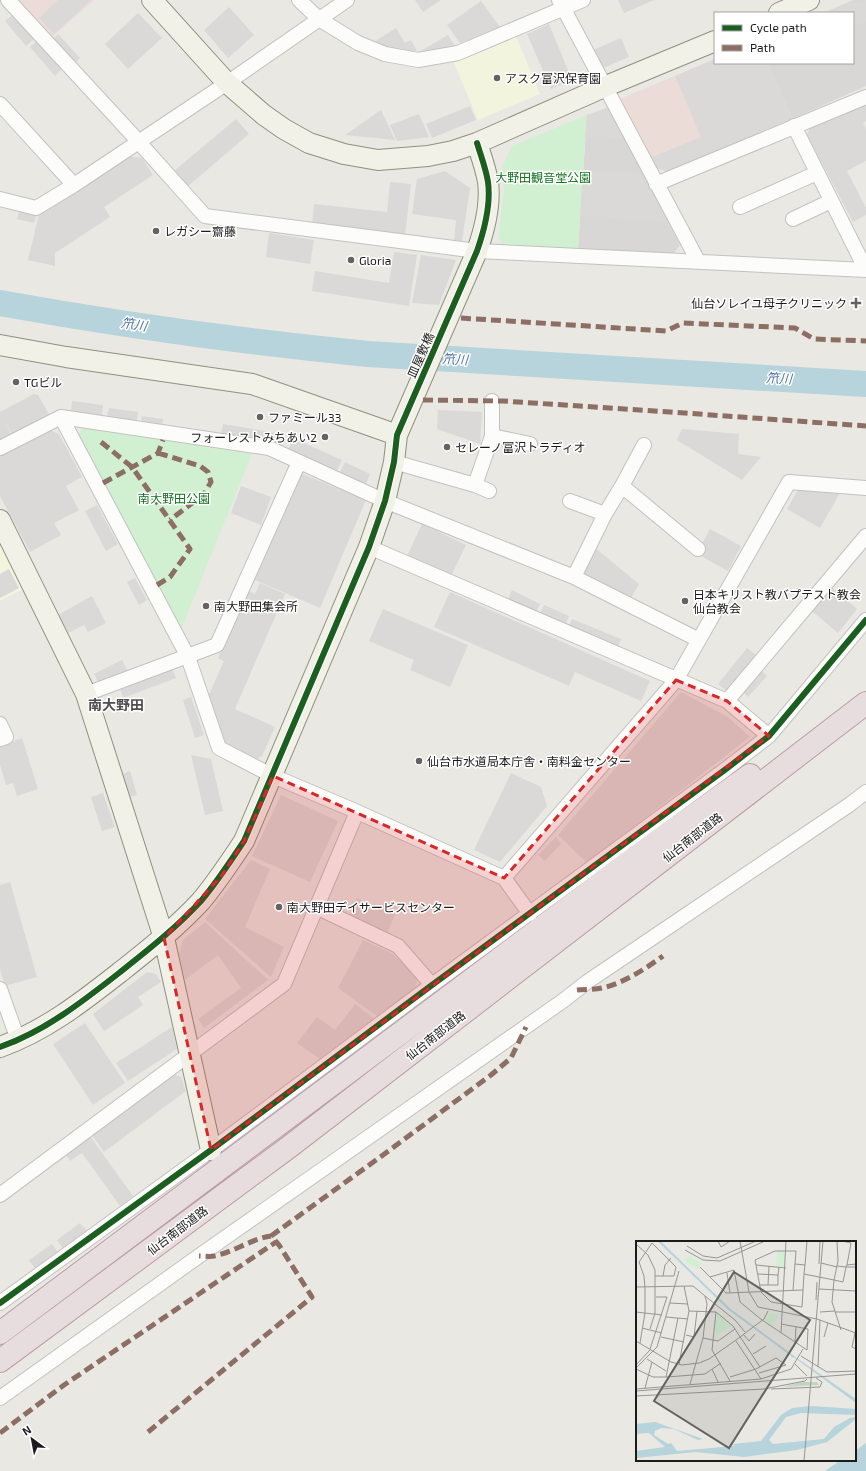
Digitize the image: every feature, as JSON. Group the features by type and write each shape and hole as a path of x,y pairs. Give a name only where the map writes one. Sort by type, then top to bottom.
{"highway":[{"name":"仙台南部道路","path":"0,1333 637,856 866,691"},
{"name":"仙台南部道路","path":"0,1361 289,1147 866,703"}],"street":[{"path":"8,0 205,216 477,252 698,261 866,270 794,126"},
{"path":"152,0 227,83 264,115 284,129 309,143 344,154 378,160 428,156 453,151 477,143 604,87 714,42"},
{"path":"299,0 319,19 358,43 385,54 418,60 458,53 561,4 583,0"},
{"path":"0,199 36,208 139,142 347,0"},
{"path":"781,12 809,0"},
{"path":"561,4 698,261"},
{"path":"656,184 866,97"},
{"path":"2,111 74,185"},
{"name":"皿屋敷橋","path":"9,1044 44,1027 91,995 164,938 201,900 222,875 244,841 273,776 369,547 385,500 394,462 397,435 477,252 484,231 487,211 488,184 477,143"},
{"path":"740,207 817,173"},
{"path":"794,219 831,201"},
{"path":"0,345 66,357 252,384 397,435"},
{"path":"475,485 492,436 492,401"},
{"path":"0,448 61,417 269,448 385,500 574,577 699,640"},
{"path":"61,417 188,656 219,748 273,776 504,878 530,914"},
{"path":"492,436 530,444"},
{"path":"574,577 605,514 644,445"},
{"path":"86,694 217,645 300,462"},
{"path":"394,462 475,485 489,491"},
{"path":"504,878 676,680 789,482 866,488"},
{"path":"622,486 698,549"},
{"path":"570,501 605,514"},
{"path":"0,520 86,694 164,938 211,1150"},
{"path":"728,701 866,536"},
{"path":"369,547 676,680 728,701 768,736"},
{"path":"0,1303 211,1150 432,985 720,774 768,736 866,620"},
{"path":"0,724 6,737 0,739"},
{"path":"0,1398 199,1256 564,1000 587,982 850,805 866,792"},
{"path":"0,1195 284,984 357,812"},
{"path":"316,907 398,946 432,985"},
{"path":"0,989 9,1044"}],"highlighted area":[{"path":"676,680 727,701 769,736 211,1150 164,938 222,875 244,841 273,776 504,878"}],"shaded area":[{"path":"16,0 94,0 52,37"},
{"path":"58,0 91,0 54,34 39,18"},
{"path":"415,0 441,0 423,12"},
{"path":"618,0 654,0 624,13"},
{"path":"853,0 855,4 866,0 866,22 854,28 854,12 826,12"},
{"path":"854,0 866,0 866,86 792,119 768,64 854,64 854,12 826,12"},
{"path":"481,1 500,27 460,43 447,25"},
{"path":"229,7 254,35 228,58 204,30"},
{"path":"138,13 162,38 128,69 105,44"},
{"path":"14,14 34,39 26,46 5,21"},
{"path":"549,24 572,80 551,89 527,34"},
{"path":"396,28 405,43 411,40 417,51 398,51 372,43"},
{"path":"58,34 80,58 75,63 53,39"},
{"path":"448,35 455,46 421,51"},
{"name":"アスク富沢保育園","path":"516,36 540,94 478,120 454,63"},
{"path":"621,38 629,57 601,69 593,50"},
{"path":"38,40 63,68 55,76 30,47"},
{"path":"714,59 714,64 768,64 792,119 657,168 620,99"},
{"path":"714,59 714,64 768,64 792,119 667,172 657,168 652,157 701,137 675,76"},
{"path":"866,104 866,121 863,123 866,129 866,161 847,171 866,208 866,215 853,222 807,135 811,126"},
{"path":"470,106 476,120 432,138 426,124"},
{"path":"609,107 625,139 585,138 587,115"},
{"path":"381,110 395,140 345,135"},
{"path":"419,114 429,137 397,141 390,125"},
{"path":"587,115 625,139 680,245 674,253 578,249"},
{"path":"236,119 249,134 187,187 174,171"},
{"path":"130,156 142,158 153,175 104,207 110,217 55,253 55,266 28,260 39,214"},
{"path":"445,171 470,188 462,241 454,240 456,220 412,214 417,179"},
{"path":"583,171 643,173 669,222 580,217"},
{"path":"390,182 411,184 405,236 312,225 314,204 387,212"},
{"path":"20,209 37,214 34,223 17,219"},
{"path":"269,233 314,240 310,264 266,257"},
{"path":"394,252 417,255 409,306 312,291 315,271 389,283"},
{"path":"421,255 456,260 439,305 412,303"},
{"path":"34,394 38,395 49,414 12,434 4,420 11,434 0,440 0,412"},
{"path":"72,401 103,405 102,416 71,412"},
{"path":"109,408 138,412 137,421 107,418"},
{"path":"438,410 482,412 480,444 437,429"},
{"path":"142,416 163,419 162,426 141,424"},
{"path":"223,424 282,434 281,445 221,435"},
{"path":"682,429 739,434 738,454 761,457 742,480 677,440"},
{"path":"50,430 59,434 82,477 66,486 79,510 54,523 61,535 30,552 0,496 0,454"},
{"path":"293,438 342,460 337,471 288,450"},
{"path":"345,462 370,474 366,484 340,472"},
{"path":"300,473 366,500 320,608 255,580"},
{"path":"241,486 271,497 261,525 231,513"},
{"path":"798,490 841,491 820,528 787,509"},
{"path":"97,505 118,544 106,551 85,511"},
{"path":"422,524 466,545 451,576 407,556"},
{"path":"710,529 741,546 728,571 697,554"},
{"path":"0,543 23,589 0,601"},
{"path":"594,547 639,584 629,601 580,573"},
{"path":"9,569 19,588 0,598 0,574"},
{"path":"135,578 147,600 139,605 127,582"},
{"path":"260,583 285,594 235,709 275,727 262,756 253,761 222,746 207,699 224,661 218,658 247,590 255,594"},
{"path":"831,587 857,609 838,633 812,611"},
{"path":"512,590 540,604 535,613 508,600"},
{"path":"450,592 650,681 641,701 575,672 569,686 434,627"},
{"path":"92,596 106,623 88,632 84,625 68,633 58,615"},
{"path":"544,605 569,616 564,627 539,616"},
{"path":"383,609 468,645 450,687 410,670 414,660 369,641"},
{"path":"572,619 621,639 617,648 568,628"},
{"path":"747,648 757,656 728,692 718,684"},
{"path":"122,660 127,670 99,683 94,674"},
{"path":"172,668 176,678 123,698 120,688"},
{"path":"761,670 767,676 748,697 742,691"},
{"path":"681,692 728,717 750,737 587,863 558,835"},
{"path":"191,697 204,735 195,738 183,700"},
{"path":"22,738 38,789 17,796 13,783 6,785 0,765 0,746"},
{"path":"191,755 211,759 223,811 205,815"},
{"path":"130,771 137,795 129,797 122,774"},
{"path":"511,773 541,787 547,806 500,862 474,850"},
{"path":"103,793 115,827 102,831 91,797"},
{"path":"281,795 338,821 310,882 252,856"},
{"path":"556,837 561,844 545,861 538,855"},
{"path":"251,860 270,869 245,927 284,947 271,977 205,919"},
{"path":"10,882 37,977 5,986 0,969 0,885"},
{"path":"357,898 395,915 387,933 349,916"},
{"path":"205,922 268,980 204,1028 198,1019 241,988 218,955 185,980 179,954 183,940"},
{"path":"363,940 391,953 411,970 417,978 416,988 378,1017 338,988"},
{"path":"147,972 156,974 161,982 138,997 143,1005 104,1031 93,1014"},
{"path":"355,1004 375,1019 320,1059 297,1043 317,1017 335,1030"},
{"path":"85,1023 125,1083 93,1105 53,1044"},
{"path":"172,1027 177,1049 128,1081 116,1063"},
{"path":"172,1074 181,1077 186,1091 104,1152 91,1134"},
{"path":"90,1136 133,1196 120,1206 82,1153 70,1161 65,1153"},
{"path":"80,1223 88,1232 64,1250 57,1240"},
{"path":"52,1244 59,1254 36,1270 29,1260"}],"green space":[{"name":"大野田観音堂公園","path":"587,115 578,249 504,246 498,238 504,189 502,167 512,146"},
{"name":"南大野田公園","path":"84,427 252,454 181,630 78,435"}],"water":[{"path":"866,1443 866,1471 825,1471 840,1461 856,1461 856,1450"}],"waterway":[{"name":"笊川","path":"0,303 92,319 184,332 368,354 866,384"}],"marked path":[{"path":"461,318 666,331 683,323 795,328 814,339 866,341"},
{"path":"423,400 503,401 866,426"},
{"path":"103,483 158,453 163,440"},
{"path":"101,442 132,467 190,549 170,577 157,585"},
{"path":"158,453 200,466 208,472 211,482 204,494 170,520"},
{"path":"577,990 599,989 618,983 642,971 663,956"},
{"path":"271,1236 491,1075 511,1058 526,1027"},
{"path":"148,1432 312,1297 279,1245 271,1236 256,1240 229,1252 212,1256 199,1256"},
{"path":"0,1433 64,1385 276,1242"}],"cycle path":[{"path":"0,1047 32,1033 62,1015 141,956 201,901 244,841 369,547 385,501 394,462 397,435 480,243 486,217 489,190 486,172 477,143"},
{"path":"0,1303 211,1150 769,736 866,620"}],"place":[{"name":"アスク富沢保育園","path":"497,78"},
{"name":"レガシー齋藤","path":"156,231"},
{"name":"Gloria","path":"351,260"},
{"name":"仙台ソレイユ母子クリニック","path":"856,303"},
{"name":"TGビル","path":"16,382"},
{"name":"ファミール33","path":"260,417"},
{"name":"フォーレストみちあい2","path":"325,437"},
{"name":"セレーノ富沢トラディオ","path":"447,447"},
{"name":"日本キリスト教バプテスト教会 仙台教会","path":"685,601"},
{"name":"南大野田集会所","path":"206,606"},
{"name":"仙台市水道局本庁舎・南料金センター","path":"419,761"},
{"name":"南大野田デイサービスセンター","path":"279,907"}],"district":[{"name":"南大野田","path":"116,704"}]}
